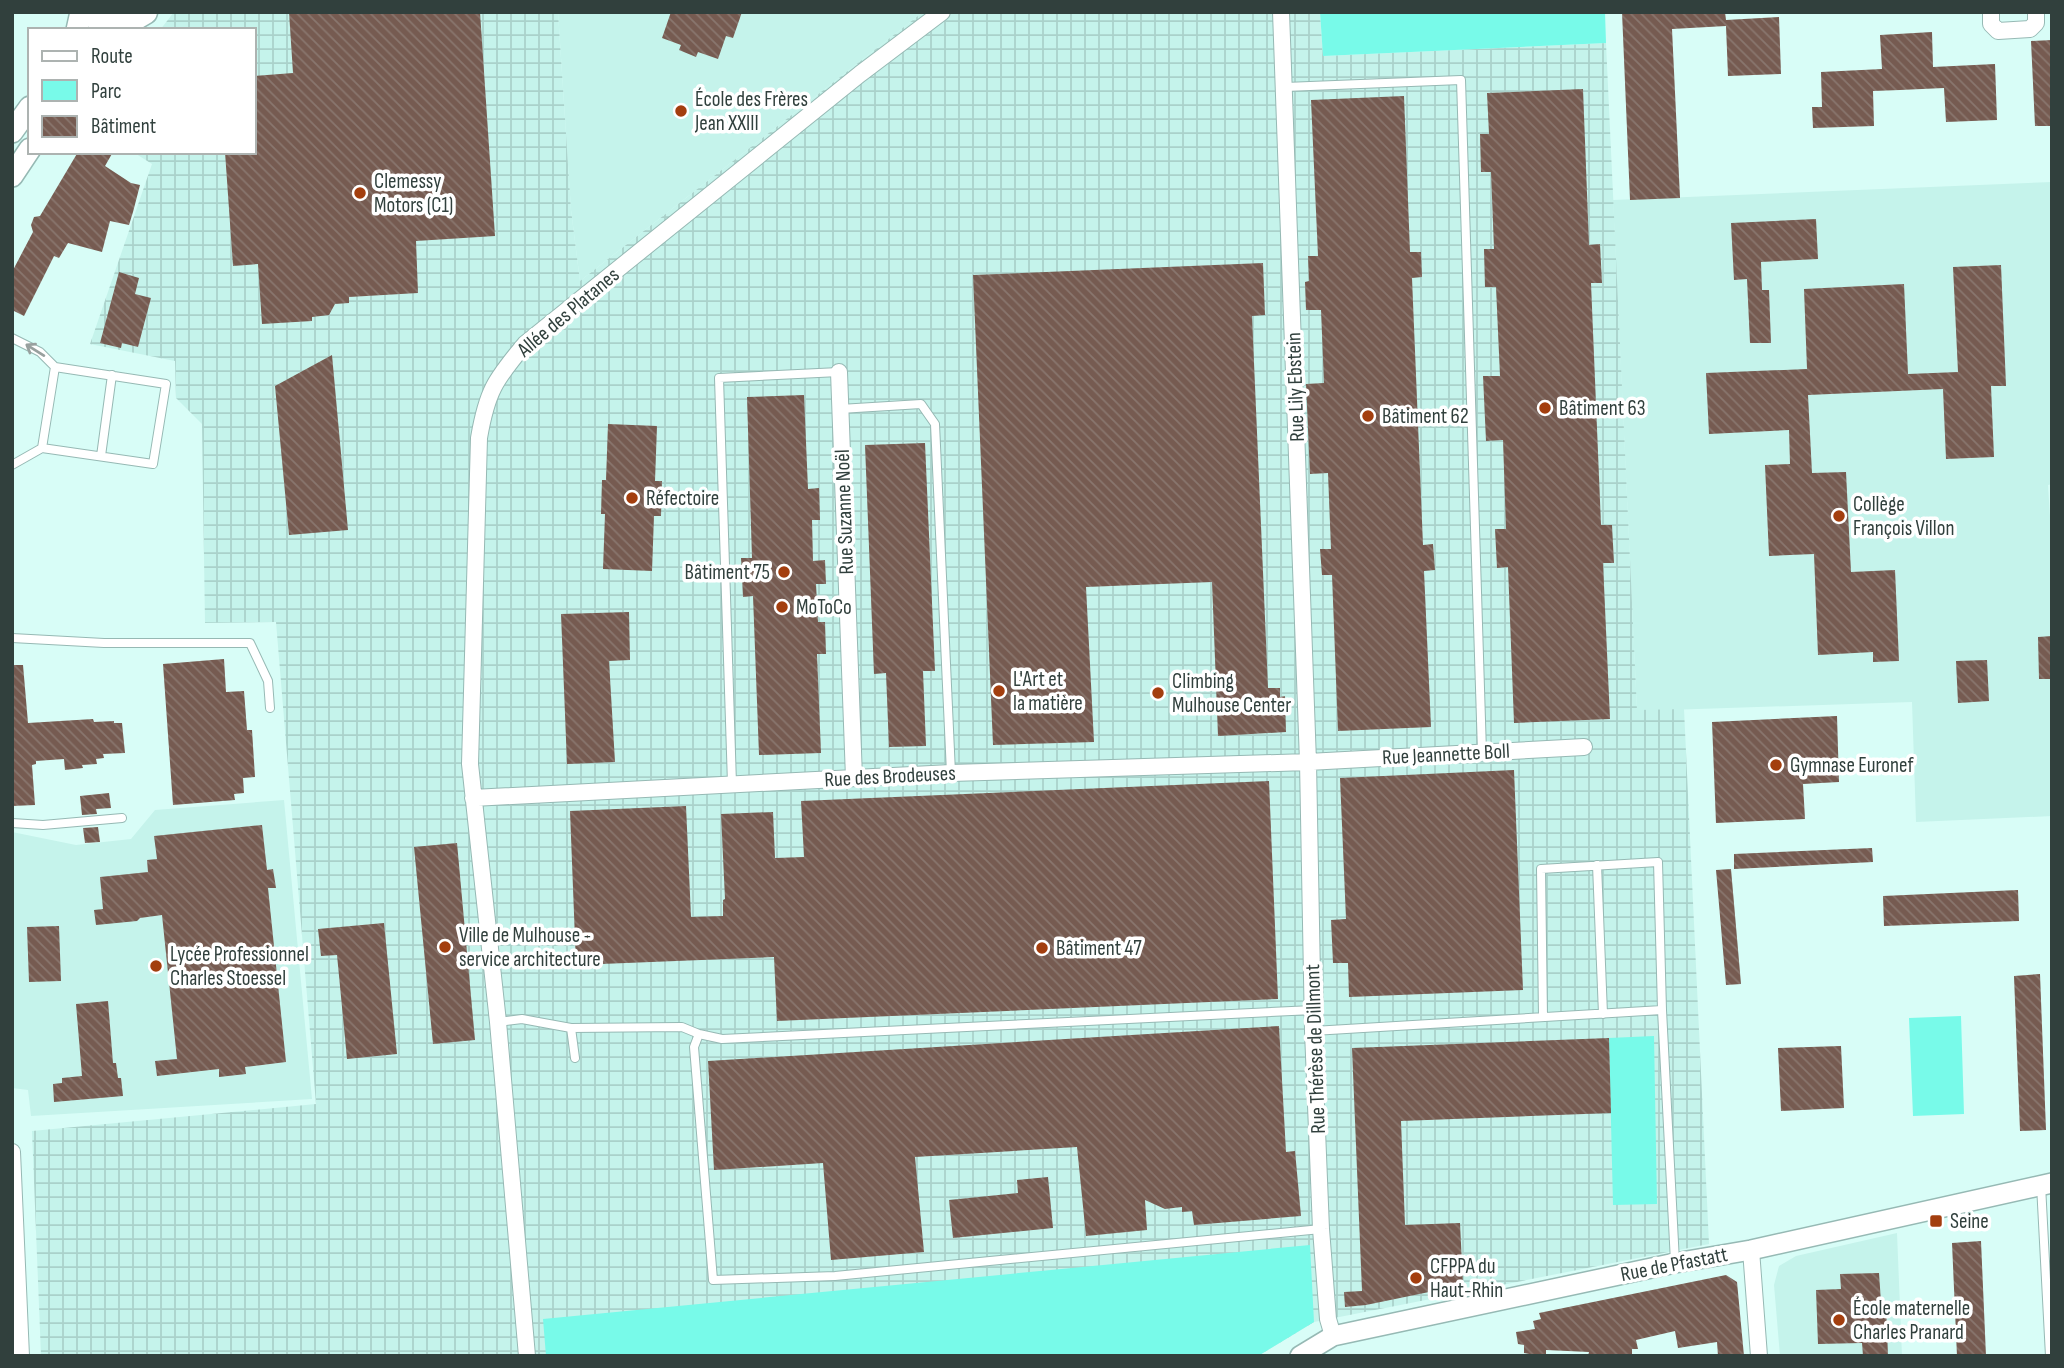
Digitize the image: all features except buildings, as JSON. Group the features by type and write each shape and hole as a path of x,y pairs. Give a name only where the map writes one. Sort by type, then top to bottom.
{"main road":[{"path":"89,12 116,26 145,12"},
{"path":"12,132 28,110"},
{"path":"12,176 28,152"}],"street":[{"name":"Allée des Platanes","path":"527,1356 498,1022 470,764 479,438 485,404 498,376 525,344 860,74 942,12"},
{"name":"Rue Lily Ebstein","path":"1281,12 1308,762"},
{"path":"1991,12 1991,24 1998,32 2030,29 2036,23 2036,12"},
{"name":"Rue Suzanne Noël","path":"839,372 854,778"},
{"name":"Rue Jeannette Boll","path":"1308,762 1584,747"},
{"name":"Rue des Brodeuses","path":"473,798 951,773 1308,762"},
{"name":"Rue Thérèse de Dillmont","path":"1308,762 1313,1031 1321,1229 1328,1320 1333,1336"},
{"path":"12,1152 21,1356"},
{"name":"Rue de Pfastatt","path":"1300,1356 1333,1336 1675,1263 1751,1250 2046,1184"},
{"path":"1751,1250 1759,1356"}],"lane":[{"path":"1285,87 1461,80 1482,752"},
{"path":"12,338 40,352 55,366 166,384 153,464 42,449 12,465"},
{"path":"42,449 55,366"},
{"path":"733,784 719,378 839,372"},
{"path":"101,456 112,375"},
{"path":"840,409 921,404 934,424 951,773"},
{"path":"12,638 104,643 250,643 268,681 270,708"},
{"path":"12,823 43,825 122,818"},
{"path":"1543,1017 1541,869 1658,862 1662,1010 1675,1263"},
{"path":"1597,865 1603,1014"},
{"path":"498,1022 522,1019 571,1028 682,1027 722,1039 1313,1010"},
{"path":"1313,1031 1662,1010"},
{"path":"571,1028 575,1058"},
{"path":"699,1034 694,1047 713,1280 835,1276 1321,1229"},
{"path":"2046,1184 2050,1356"}],"shaded area":[{"path":"174,12 558,12 571,210 580,281 923,12 1320,12 1323,56 1606,43 1637,710 1684,709 1709,1244 1314,1322 1258,1356 41,1356 32,1131 316,1104 276,622 205,623 202,424 176,398 175,361 90,344 152,164 136,154 256,154 256,28 162,28"},
{"name":"École des Frères Jean XXIII","path":"558,12 923,12 580,281 571,210"},
{"name":"Collège François Villon","path":"2052,182 2052,484 2048,485 2052,548 2052,816 1916,822 1912,702 1637,711 1613,200"},
{"name":"Lycée Professionnel Charles Stoessel","path":"284,800 312,1099 31,1116 28,1090 12,1088 12,832 76,845 131,839 155,810"},
{"name":"École maternelle Charles Pranard","path":"1897,1233 1902,1356 1780,1356 1774,1285 1779,1266 1796,1256"}],"green space":[{"path":"1320,12 1605,12 1606,43 1323,56"},
{"path":"1961,1016 1964,1114 1913,1116 1909,1018"},
{"path":"1654,1036 1657,1204 1613,1205 1609,1038"},
{"path":"1310,1245 1314,1322 1258,1356 546,1356 543,1319"}],"place":[{"name":"École des Frères Jean XXIII","path":"681,111"},
{"name":"Clemessy Motors (C1)","path":"360,193"},
{"name":"Bâtiment 63","path":"1545,408"},
{"name":"Bâtiment 62","path":"1368,416"},
{"name":"Réfectoire","path":"632,498"},
{"name":"Collège François Villon","path":"1839,516"},
{"name":"Bâtiment 75","path":"784,572"},
{"name":"MoToCo","path":"782,607"},
{"name":"L'Art et la matière","path":"999,691"},
{"name":"Climbing Mulhouse Center","path":"1158,693"},
{"name":"Gymnase Euronef","path":"1776,765"},
{"name":"Ville de Mulhouse - service architecture","path":"445,947"},
{"name":"Bâtiment 47","path":"1042,948"},
{"name":"Lycée Professionnel Charles Stoessel","path":"156,966"},
{"name":"Seine","path":"1936,1221"},
{"name":"CFPPA du Haut-Rhin","path":"1416,1278"},
{"name":"École maternelle Charles Pranard","path":"1839,1320"}]}
